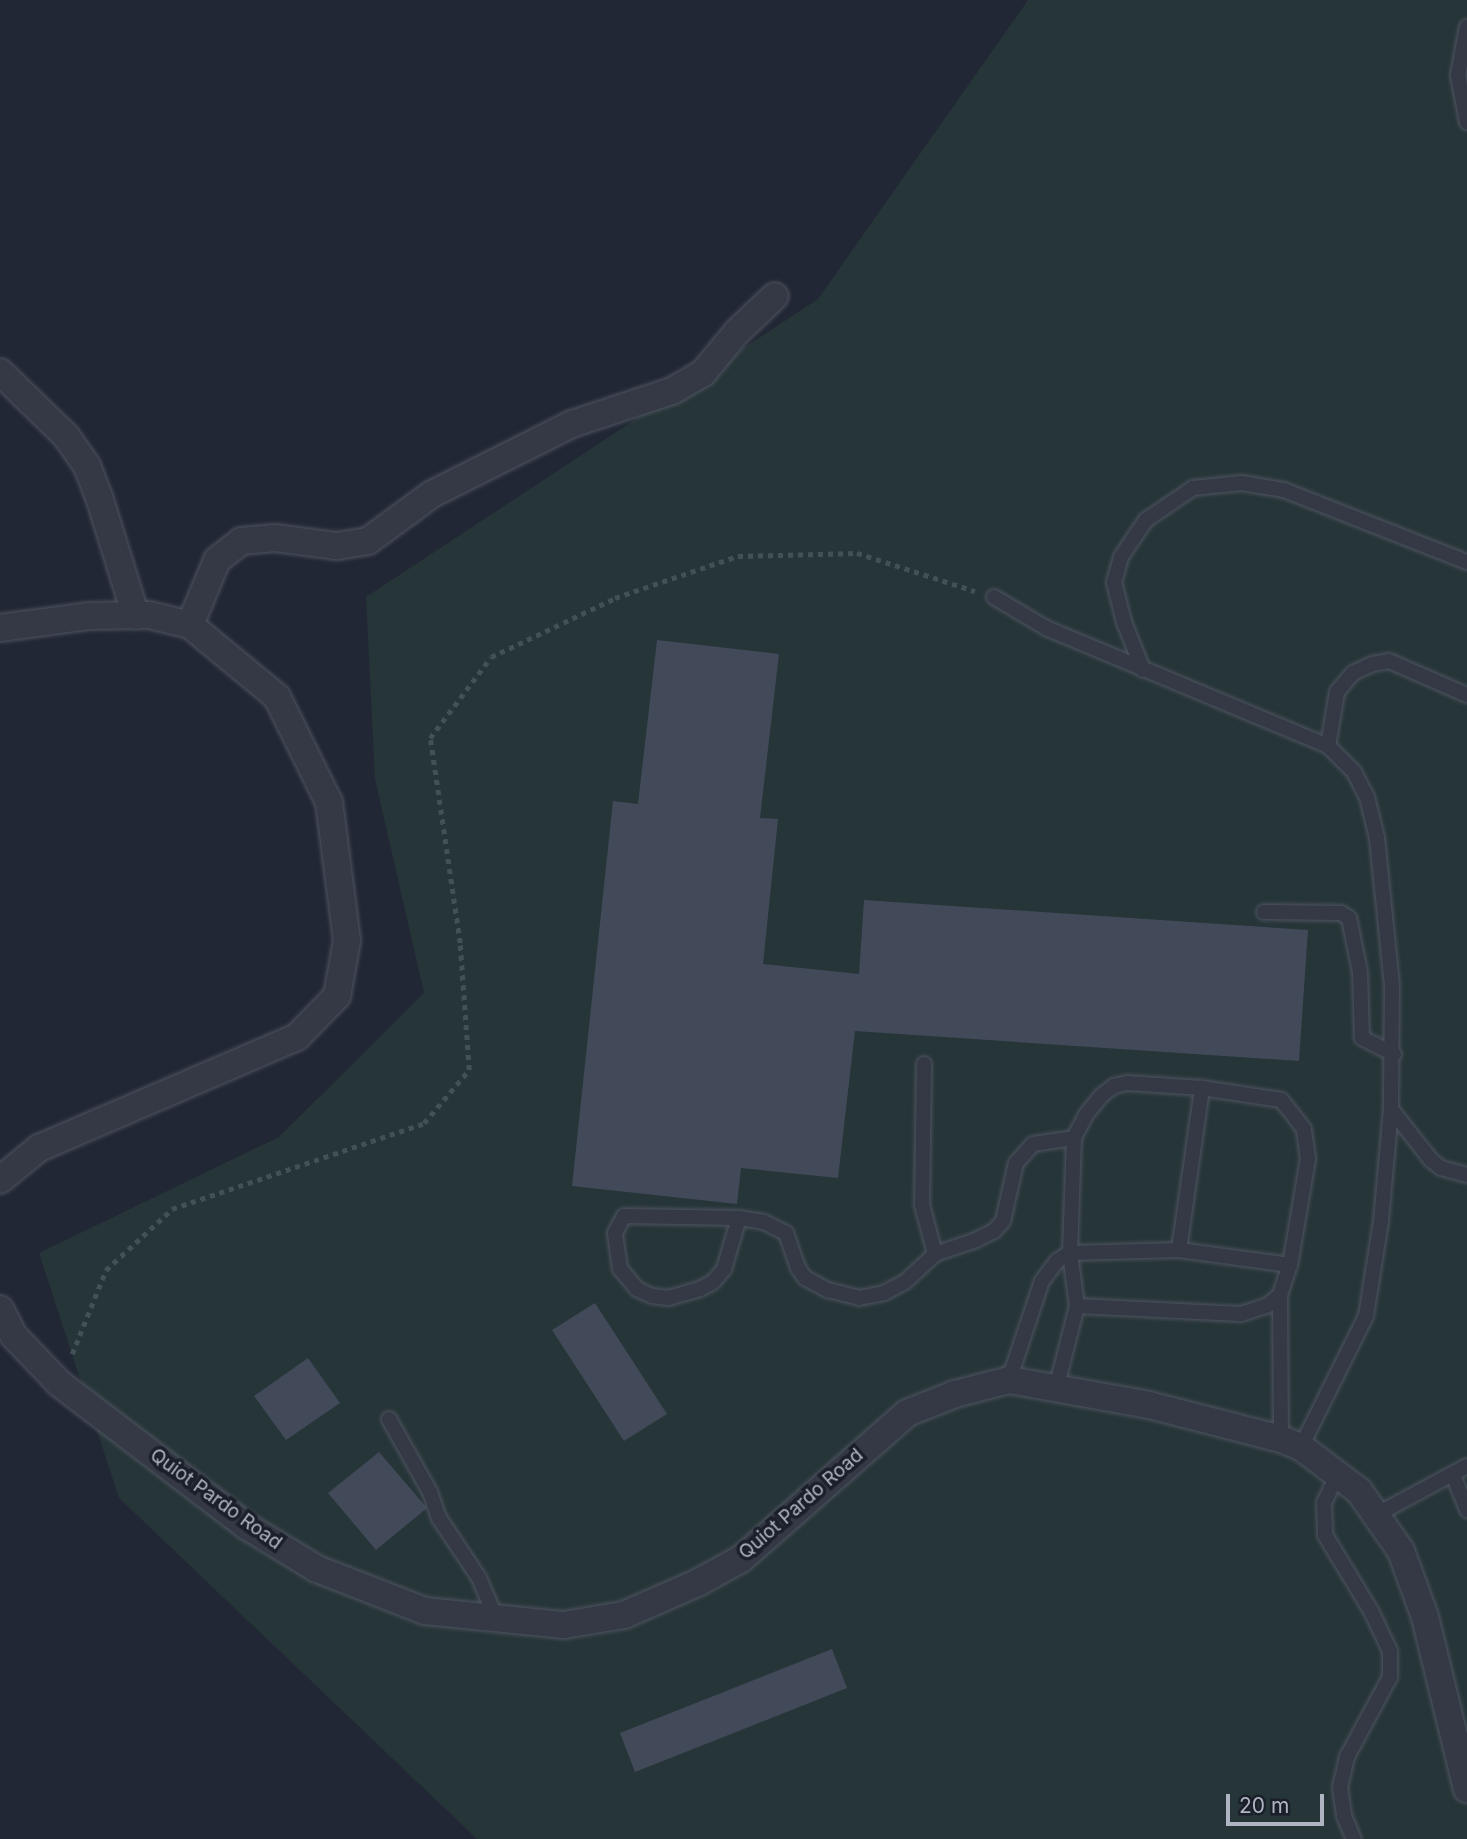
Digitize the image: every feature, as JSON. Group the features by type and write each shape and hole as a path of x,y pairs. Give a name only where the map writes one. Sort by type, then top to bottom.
{"street":[{"path":"190,625 217,561 242,541 275,538 337,546 368,541 432,494 525,447 572,424 672,391 702,373 737,332 775,296"},
{"path":"0,372 66,436 87,466 136,616"},
{"path":"0,628 90,616 149,615 190,625 277,697 329,802 347,940 337,996 297,1037 39,1148 0,1180"},
{"name":"Quiot Pardo Road","path":"0,1309 15,1336 60,1384 248,1527 317,1569 425,1611 564,1625 624,1615 699,1582 741,1559 907,1413 955,1394 1009,1380 1149,1405 1291,1443 1359,1491 1401,1551 1425,1617 1467,1790"}],"lane":[{"path":"1467,27 1458,75 1467,122"},
{"path":"1143,670 1124,622 1114,582 1121,557 1146,520 1193,488 1242,483 1284,490 1467,562"},
{"path":"994,597 1046,628 1328,746 1354,772 1367,797 1377,838 1392,986 1394,1054 1381,1221 1366,1316 1291,1443"},
{"path":"1328,746 1336,692 1353,673 1372,664 1389,661 1467,695"},
{"path":"1264,912 1341,913 1349,918 1360,972 1362,1038 1394,1054"},
{"path":"924,1064 922,1205 935,1254"},
{"path":"1056,1389 1077,1306 1070,1253 1074,1138 1086,1115 1102,1095 1114,1086 1127,1083 1202,1088 1281,1100 1304,1129 1308,1159 1290,1265 1280,1295 1291,1443"},
{"path":"1179,1250 1202,1088"},
{"path":"1391,1110 1431,1160 1441,1168 1467,1175"},
{"path":"739,1218 723,1269 713,1282 700,1289 669,1298 652,1296 637,1289 620,1269 615,1233 624,1216 739,1218 764,1222 786,1233 798,1268 805,1278 828,1290 859,1298 884,1293 905,1282 935,1254 976,1241 994,1231 1003,1221 1016,1163 1033,1144 1074,1138"},
{"path":"1009,1380 1042,1281 1057,1261 1070,1253 1179,1250 1290,1265"},
{"path":"1077,1306 1241,1314 1268,1305 1280,1295"},
{"path":"389,1419 430,1492 439,1518 478,1578 496,1618"},
{"path":"1376,1515 1467,1466"},
{"path":"1338,1474 1324,1503 1325,1535 1371,1611 1390,1651 1391,1677 1347,1757 1340,1787 1343,1816 1354,1839"},
{"path":"1453,1475 1467,1510"}],"path":[{"path":"60,1384 106,1270 172,1209 424,1123 469,1070 460,943 430,738 491,657 615,598 738,556 857,553 994,597"}],"shaded area":[{"path":"1028,0 1467,0 1467,1839 477,1839 119,1498 39,1253 279,1137 424,993 375,779 366,597 818,299"}],"building":[{"path":"657,640 779,654 760,818 778,819 763,964 859,974 864,900 1308,930 1299,1061 855,1031 838,1178 741,1168 737,1204 572,1186 613,801 638,804"},
{"path":"595,1303 667,1414 624,1441 552,1330"},
{"path":"308,1358 340,1403 286,1440 254,1396"},
{"path":"379,1452 427,1508 376,1550 328,1493"},
{"path":"832,1649 847,1688 635,1772 620,1733"}]}
